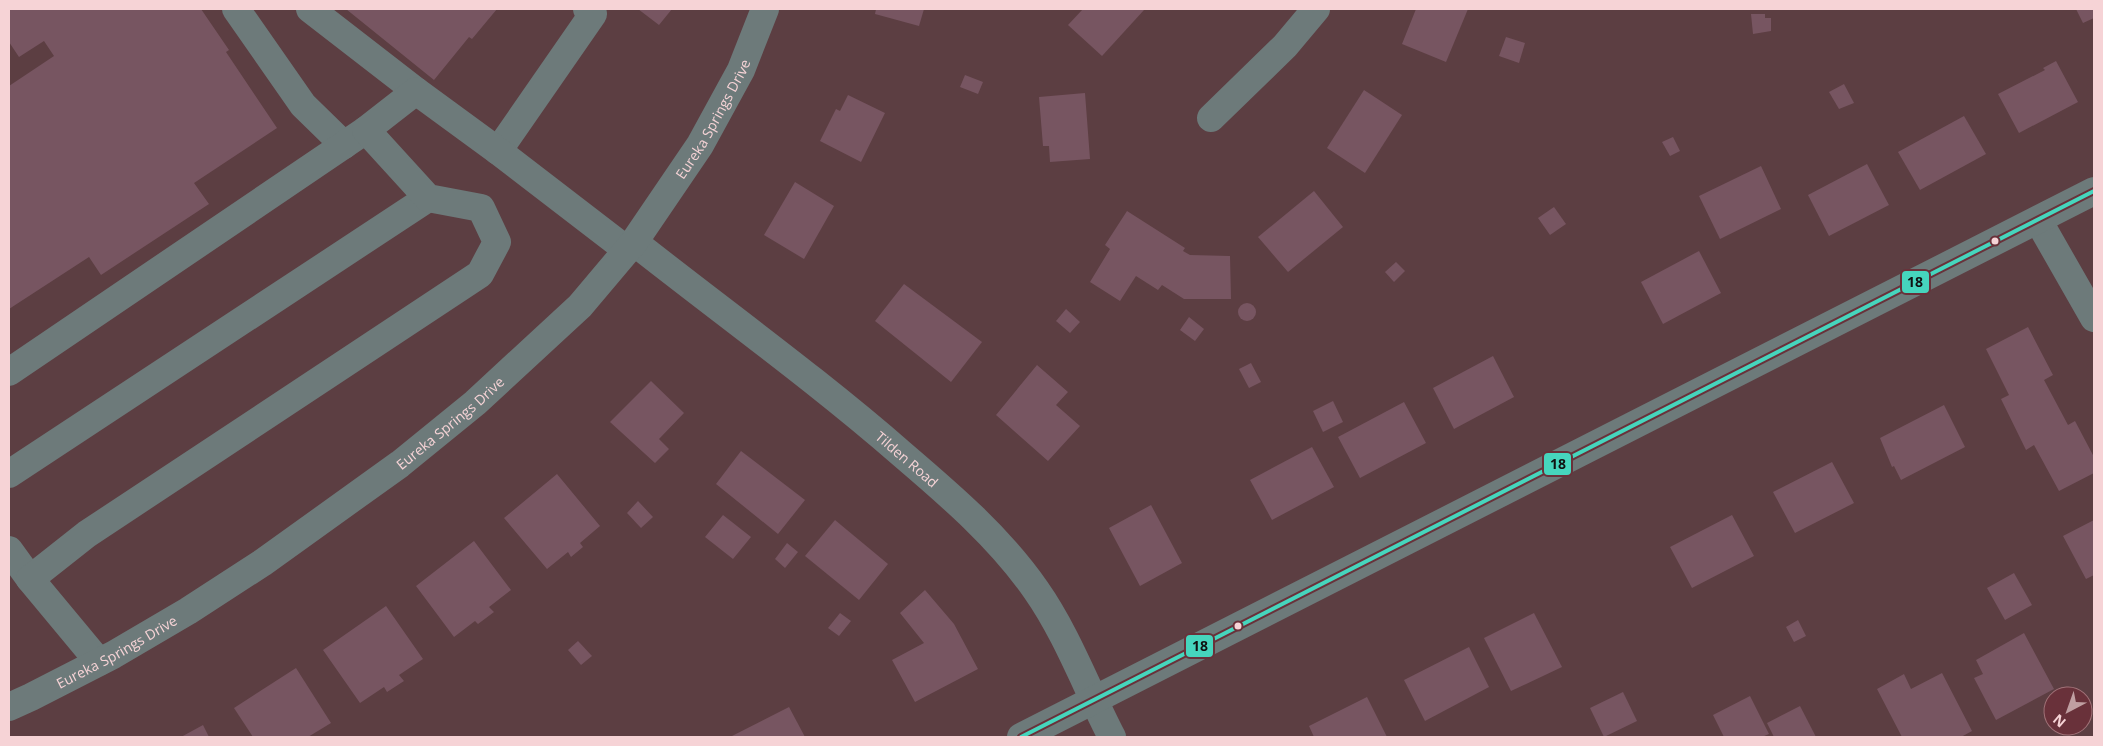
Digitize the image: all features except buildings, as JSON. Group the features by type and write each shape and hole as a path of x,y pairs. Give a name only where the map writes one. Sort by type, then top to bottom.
{"street":[{"path":"30,579 87,534 480,274 497,242 481,208 428,198 355,137 303,105 236,9"},
{"name":"Tilden Road","path":"310,9 416,91 630,246 859,417 938,485 1000,545 1036,590 1066,643 1112,737"},
{"path":"498,151 593,14 586,9"},
{"name":"Eureka Springs Drive","path":"9,706 31,697 99,662 188,611 262,563 400,464 475,404 580,306 630,246 700,145 741,70 765,9"},
{"path":"1212,118 1285,46 1316,9"},
{"path":"9,372 355,137 416,91"},
{"path":"1022,737 2094,192"},
{"path":"9,474 428,198"},
{"path":"2038,220 2094,318"},
{"path":"9,550 30,579 99,662"}],"transit line":[{"name":"18","path":"1021,737 2094,191"}]}
